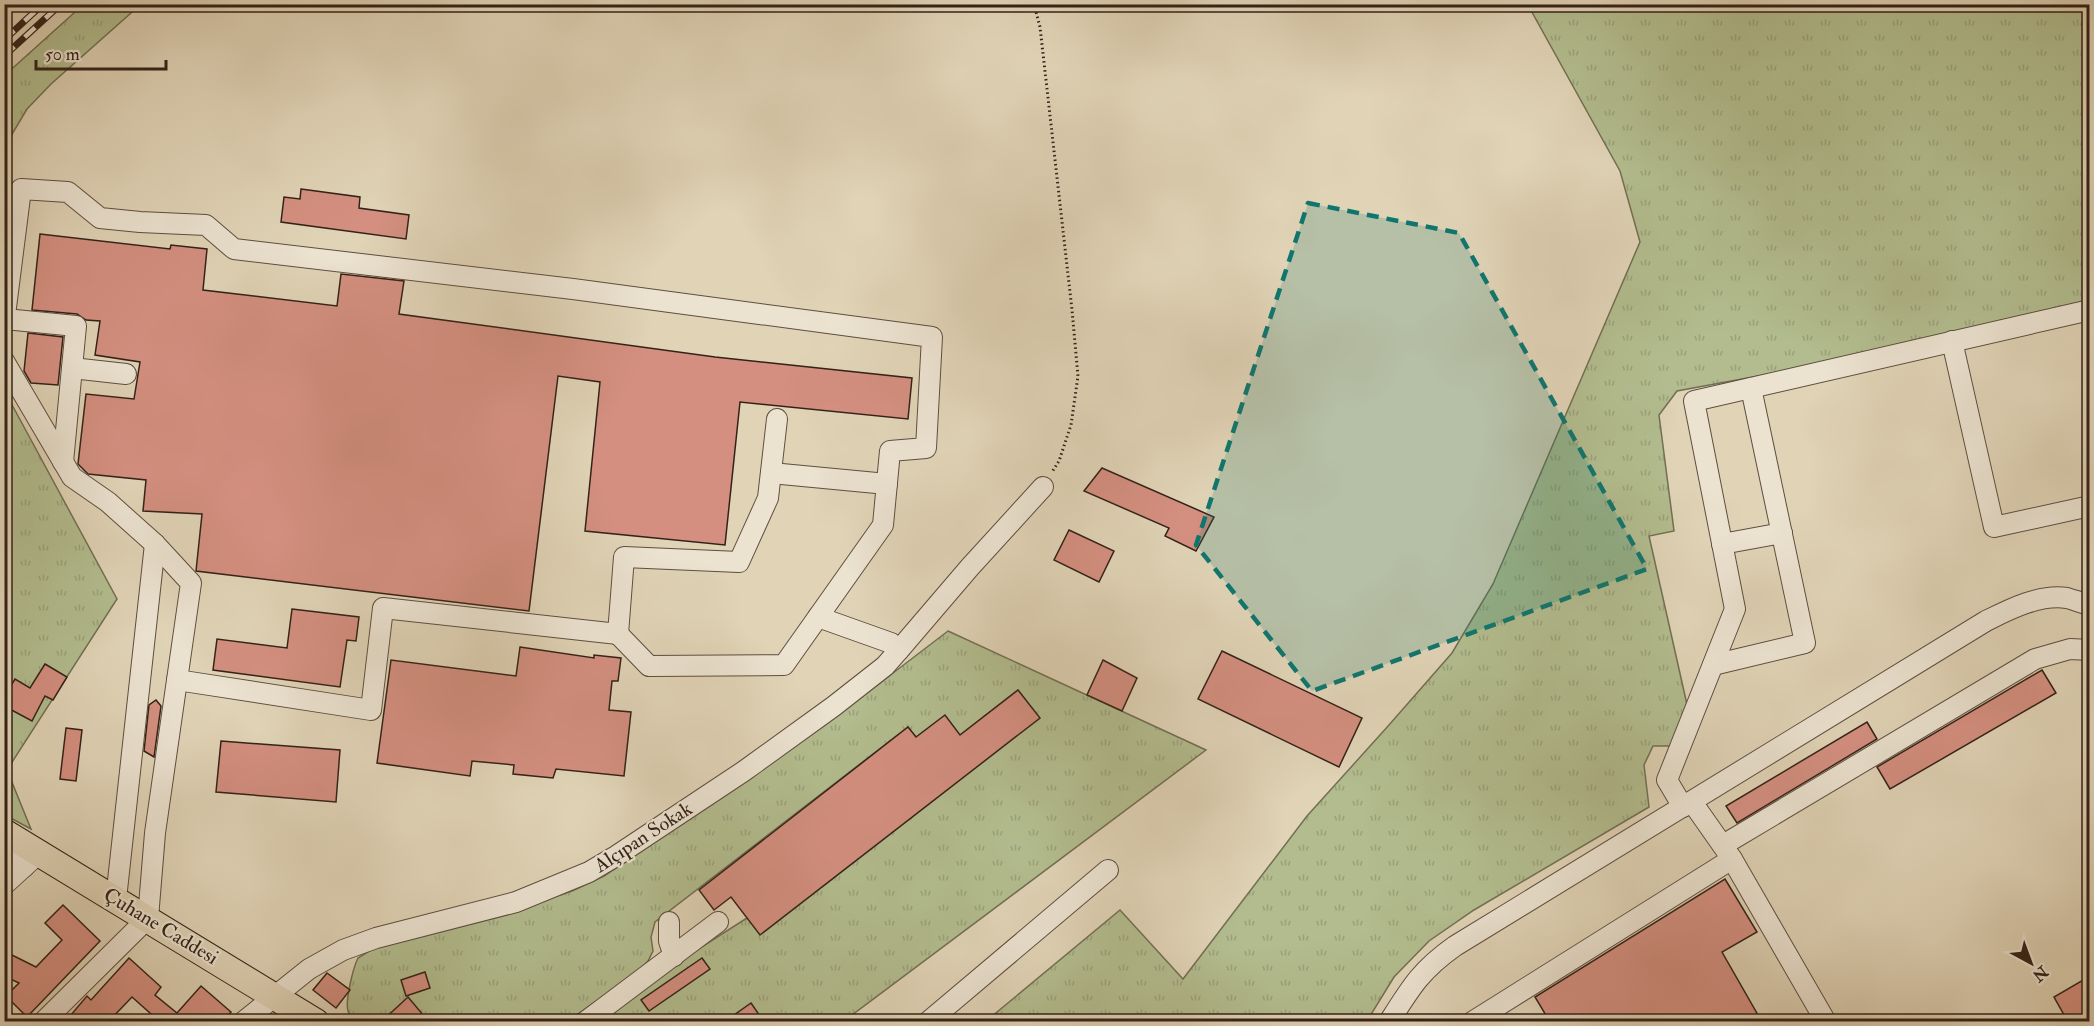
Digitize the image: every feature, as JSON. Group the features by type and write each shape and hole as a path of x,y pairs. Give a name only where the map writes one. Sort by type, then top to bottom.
{"main road":[{"name":"Çuhane Caddesi","path":"4,832 32,860 116,899 316,1022"}],"street":[{"path":"63,462 76,326 5,321 21,189 68,192 100,218 206,225 234,249 573,289 932,337 926,448 890,451 883,525 784,665 649,666 618,634 383,608 371,710 177,680"},
{"path":"1826,1022 1728,852 1667,780 1735,609 1694,401 2090,310"},
{"path":"1952,341 1994,527 2090,506"},
{"path":"4,361 72,477 108,502 155,544 191,583 155,833 148,918 43,1022"},
{"path":"72,368 126,374"},
{"path":"1713,665 1805,643 1751,388"},
{"path":"618,634 624,558 739,562 768,498 777,419"},
{"path":"771,473 887,484"},
{"name":"Alçıpan Sokak","path":"243,1022 309,969 343,950 376,938 516,902 589,872 644,838 779,746 885,666 1043,487"},
{"path":"1722,544 1782,533"},
{"path":"116,899 155,544"},
{"path":"1389,1022 1419,975 1455,946 1996,616 2017,606 2039,600 2065,598 2090,605"},
{"path":"818,618 891,643 899,650"},
{"path":"1472,1022 1728,852 2035,659 2070,649 2090,650"},
{"path":"4,856 32,860"},
{"path":"4,885 32,860"},
{"path":"928,1022 1108,870"},
{"path":"669,922 669,941 674,956"},
{"path":"585,1022 718,922"}],"path":[{"path":"1035,8 1040,27 1072,310 1077,376 1071,425 1059,461 1043,487"}],"highlighted area":[{"path":"1308,203 1459,233 1647,569 1312,691 1196,545"}],"green space":[{"path":"84,4 140,5 51,84 27,109 5,146 5,75"},
{"path":"1528,5 2089,5 2089,301 1791,370 1677,391 1659,415 1674,531 1649,536 1688,709 1672,746 1653,746 1644,765 1649,807 1474,910 1429,941 1394,977 1367,1021 985,1022 1120,910 1183,979 1307,816 1452,653 1493,584 1640,242 1620,171"},
{"path":"4,390 117,599 7,770 31,829 5,815"},
{"path":"948,631 1206,750 844,1021 602,1021 678,962 747,918 1039,717 1018,690 960,735 916,737 908,727 655,922 651,937 653,951 648,961 639,971 568,1021 358,1021 350,1015 347,1006 358,958 374,948 542,901 572,891 604,876 726,795 829,722"}],"building":[{"path":"301,189 360,197 359,208 409,215 406,239 281,222 284,197 300,199"},
{"path":"40,234 170,249 171,245 207,249 203,290 337,306 341,274 404,281 399,314 715,357 912,378 908,419 740,402 725,545 585,531 600,382 558,376 529,611 196,571 202,514 143,511 146,480 88,474 78,464 86,394 134,399 140,362 95,355 100,321 86,320 77,314 32,310"},
{"path":"28,333 63,337 58,385 31,383 24,371"},
{"path":"1102,468 1214,517 1196,551 1165,536 1169,528 1084,491"},
{"path":"1069,530 1114,551 1099,582 1054,560"},
{"path":"292,609 359,617 356,641 347,640 340,687 213,670 217,639 287,648"},
{"path":"520,647 594,658 594,655 621,658 618,681 612,681 609,710 631,712 624,776 556,769 553,778 513,774 514,765 472,761 470,776 377,763 391,660 516,676"},
{"path":"1222,651 1362,718 1339,767 1198,699"},
{"path":"1103,660 1137,678 1122,711 1087,695"},
{"path":"45,664 67,677 53,700 45,696 32,721 4,706 4,697 15,679 30,688"},
{"path":"2042,670 2056,693 1890,789 1877,767"},
{"path":"1018,690 1040,718 760,935 731,897 714,910 699,890 908,727 916,737 945,715 960,735"},
{"path":"156,700 161,706 154,757 144,751 149,705"},
{"path":"1867,722 1877,739 1737,823 1726,806"},
{"path":"66,728 82,730 76,781 60,779"},
{"path":"221,741 340,750 336,802 216,792"},
{"path":"1725,879 1757,932 1722,952 1762,1022 1550,1022 1535,997"},
{"path":"63,905 100,941 27,1017 6,996 19,983 4,976 4,951 36,967 62,940 45,923"},
{"path":"129,958 161,987 155,995 177,1013 201,986 231,1012 222,1022 160,1022 132,997 108,1022 65,1022 87,996 91,1000"},
{"path":"702,958 710,969 649,1011 641,1000"},
{"path":"425,972 430,988 406,996 401,980"},
{"path":"327,973 350,990 336,1008 313,990"},
{"path":"2090,976 2090,1022 2068,1022 2054,997"},
{"path":"408,997 429,1022 381,1022"},
{"path":"751,1003 764,1022 724,1022"}],"railway":[{"path":"4,16 16,4"},
{"path":"4,40 43,4"},
{"path":"4,56 61,4"}]}
